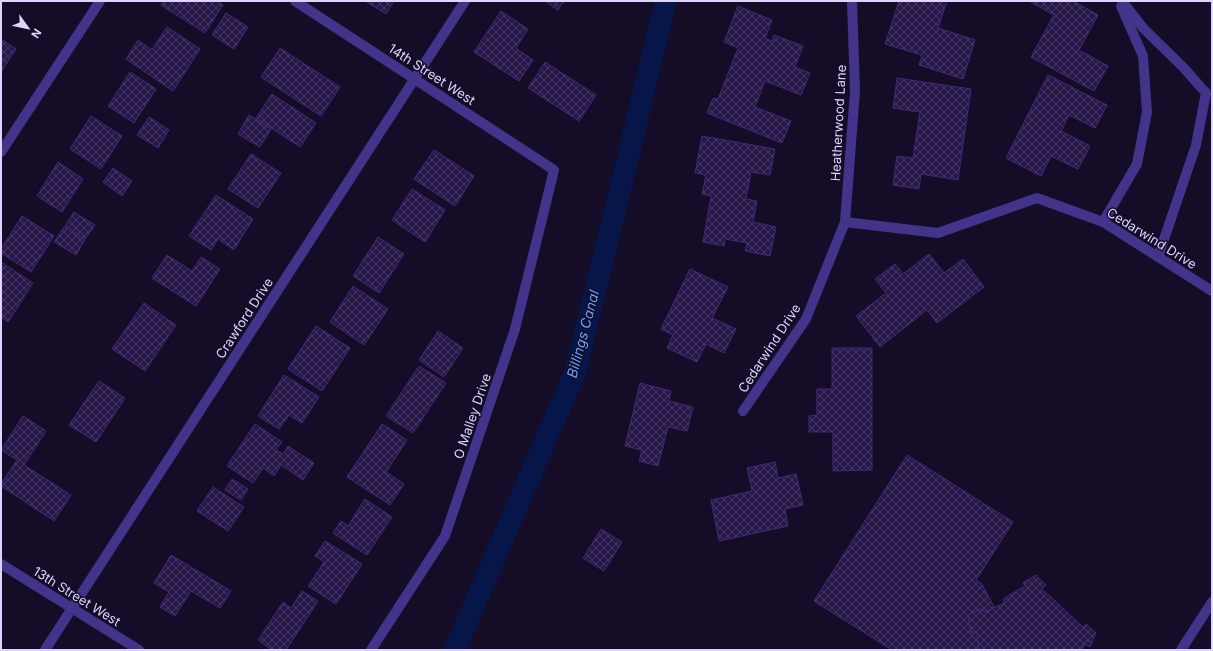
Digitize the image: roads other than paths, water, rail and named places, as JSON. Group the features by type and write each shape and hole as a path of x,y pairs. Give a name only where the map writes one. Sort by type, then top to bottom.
{"street":[{"path":"1,152 100,1"},
{"name":"14th Street West","path":"295,1 554,170"},
{"name":"Crawford Drive","path":"44,650 465,1"},
{"name":"Heatherwood Lane","path":"845,222 855,91 852,1"},
{"path":"1104,222 1137,164 1147,112 1143,56 1120,1"},
{"path":"1120,1 1144,29 1183,67 1206,93 1196,145 1158,257"},
{"name":"O Malley Drive","path":"371,650 446,536 515,329 554,170"},
{"name":"Cedarwind Drive","path":"743,411 806,319 845,222 938,233 1036,198 1104,222 1212,291"},
{"name":"13th Street West","path":"1,564 138,650"},
{"path":"1181,650 1212,602"}],"waterway":[{"name":"Billings Canal","path":"453,650 460,638 576,370 666,1"}]}
